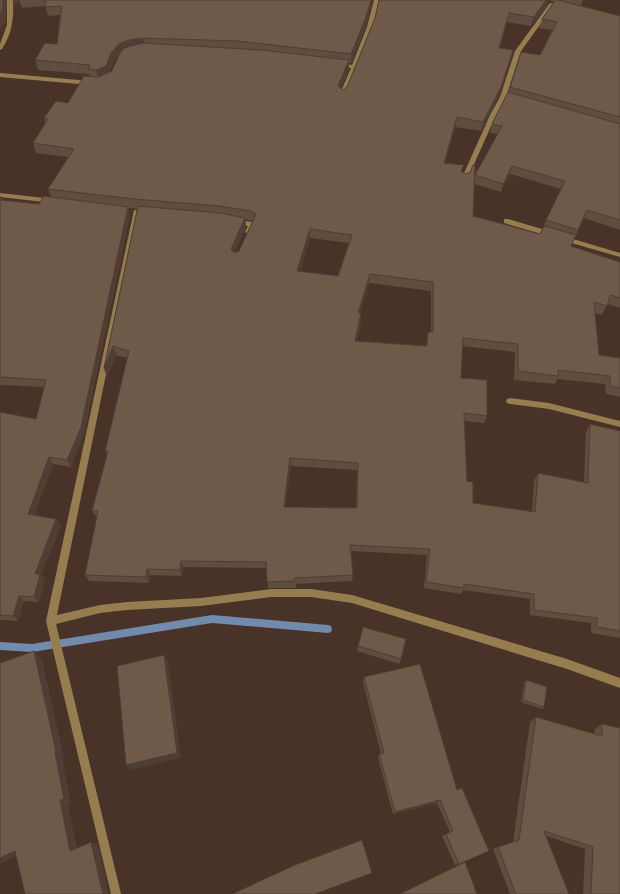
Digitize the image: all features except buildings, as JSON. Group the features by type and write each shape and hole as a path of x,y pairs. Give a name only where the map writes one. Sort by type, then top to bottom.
{"street":[{"path":"0,48 10,24 10,0"},
{"path":"342,96 370,27 377,0"},
{"path":"464,180 493,115 503,97 518,51 549,3 559,6"},
{"path":"331,64 354,68"},
{"path":"0,75 94,83"},
{"path":"503,97 511,99"},
{"path":"0,195 57,202"},
{"path":"116,894 51,621 136,211"},
{"path":"229,220 252,224 246,238"},
{"path":"506,221 620,255"},
{"path":"510,400 549,406 620,424"},
{"path":"51,621 100,609 127,606 201,602 271,593 311,593 352,598 567,664 620,683"}],"waterway":[{"path":"0,646 32,648 212,619 328,629"}]}
